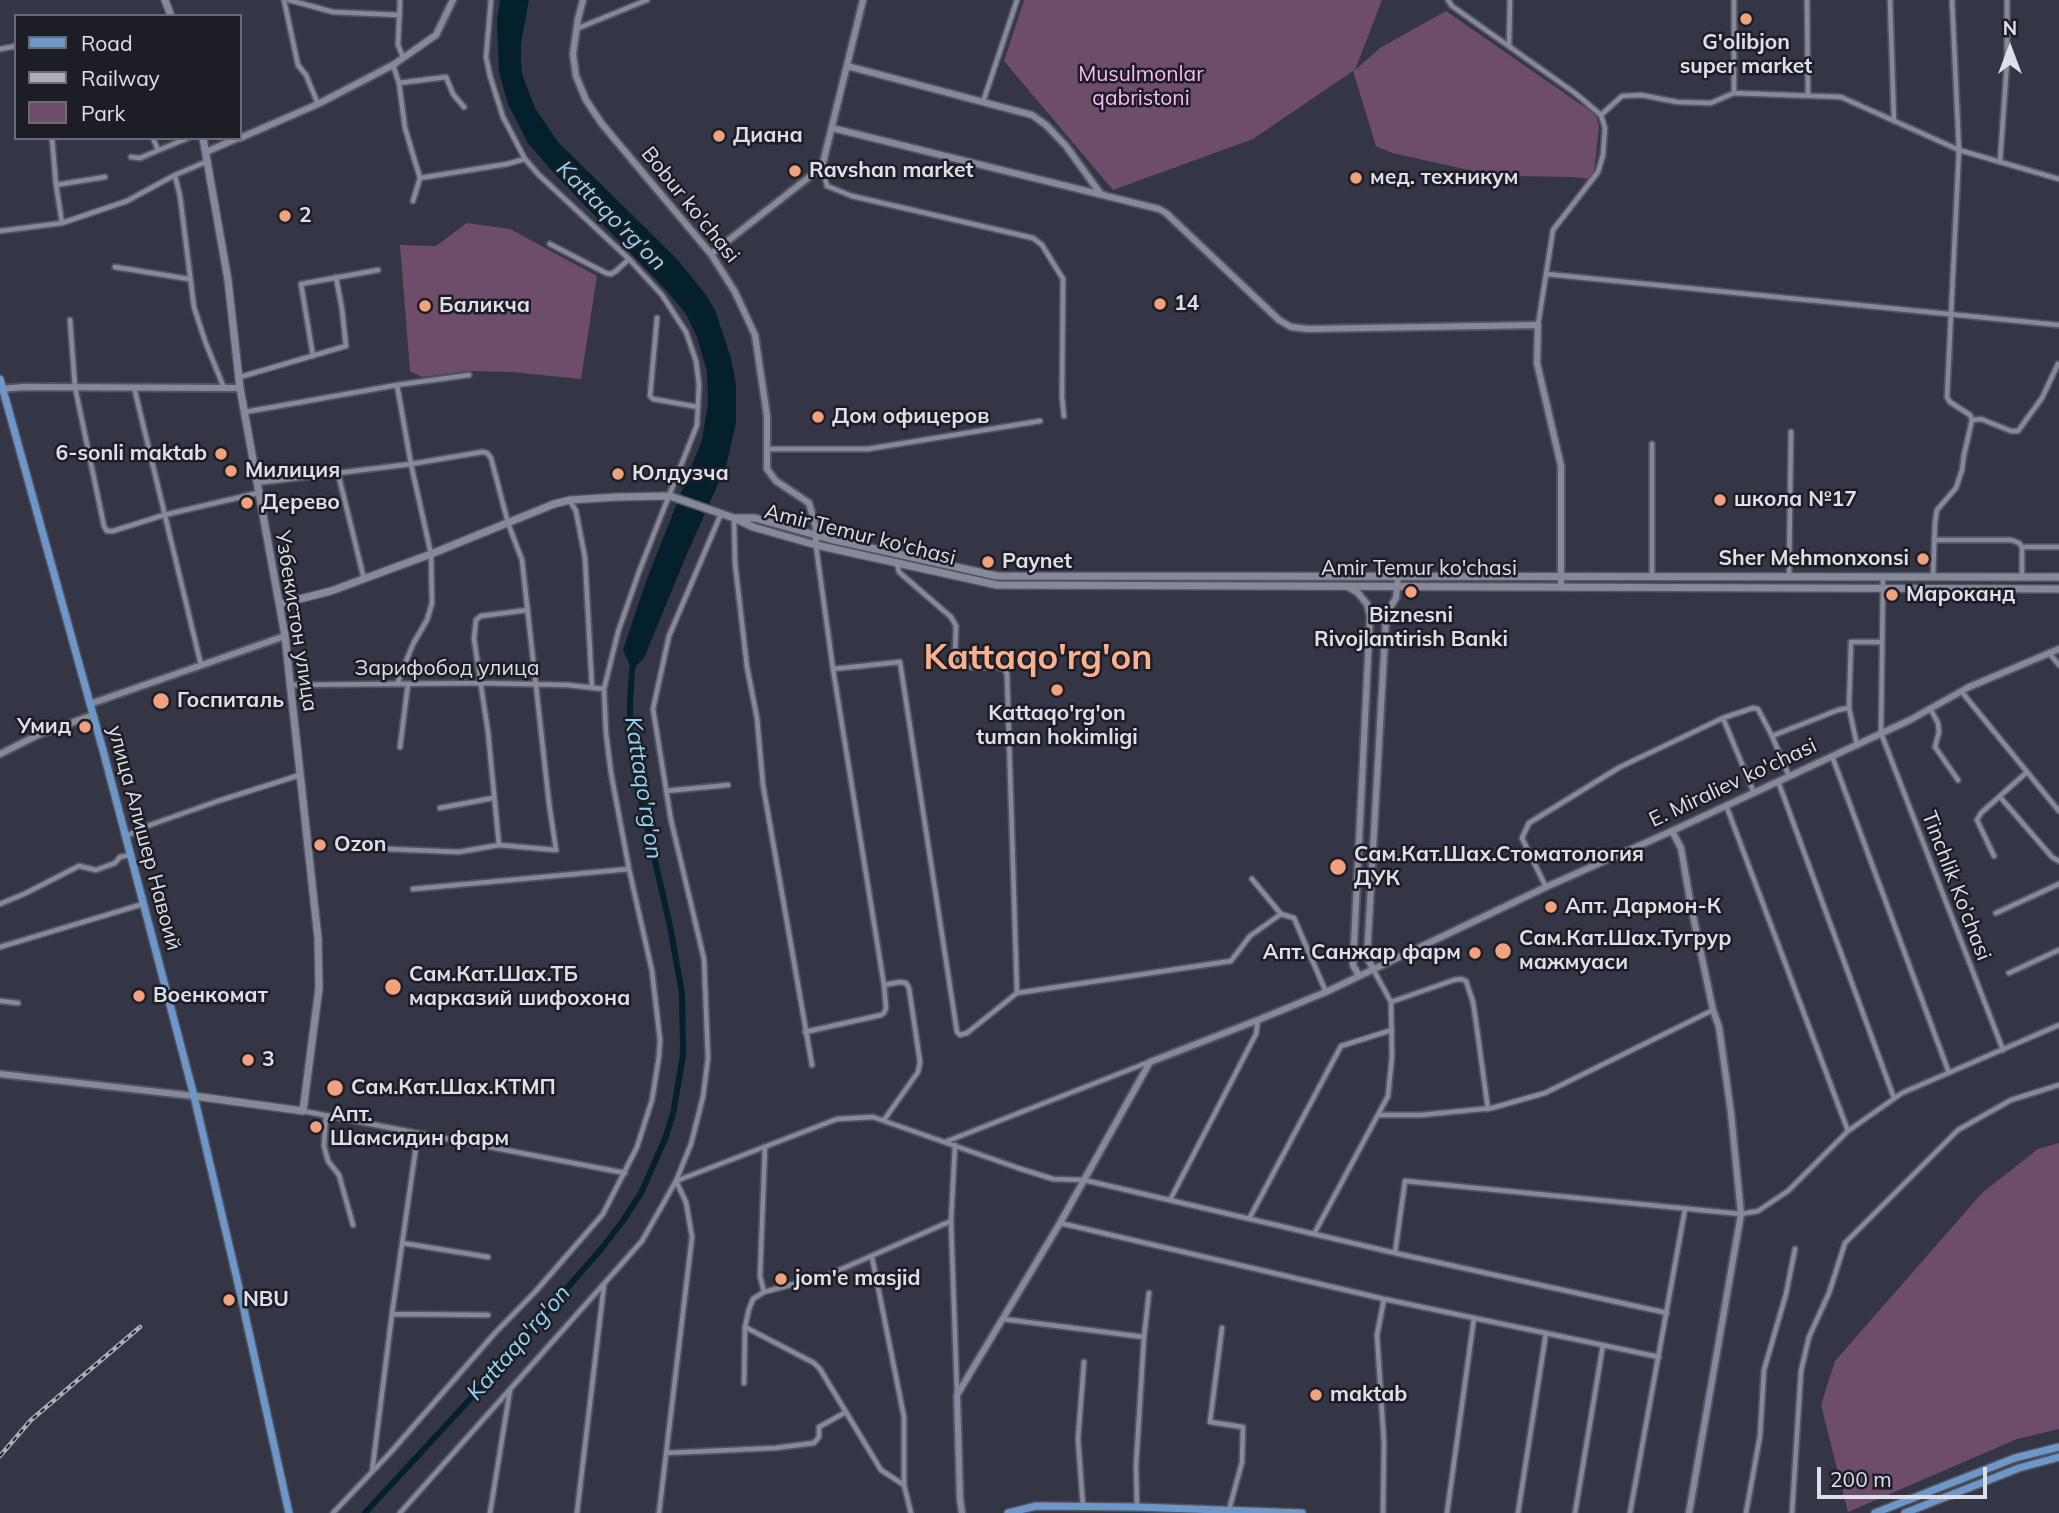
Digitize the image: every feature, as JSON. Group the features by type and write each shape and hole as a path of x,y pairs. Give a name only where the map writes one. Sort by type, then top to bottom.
{"main road":[{"name":"Узбекистон улица","path":"203,140 228,280 240,388 285,636 318,938 319,988 303,1111"},
{"name":"улица Алишер Навоий","path":"0,379 126,836 194,1096 289,1513"},
{"path":"280,604 331,591 554,503 570,500 673,497 734,518"},
{"name":"Amir Temur ko'chasi","path":"734,518 755,517 997,576 1348,587 2059,589"},
{"name":"Amir Temur ko'chasi","path":"734,518 753,527 816,545 997,585 1398,576 2059,577"},
{"path":"194,1096 303,1111"},
{"path":"1875,1513 2015,1458 2059,1447"},
{"path":"1905,1513 2019,1468 2059,1457"},
{"path":"1008,1513 1018,1513 1036,1506 1302,1513"}],"street":[{"path":"318,104 306,75 298,65 286,0 333,12 400,15"},
{"path":"400,0 398,45 403,57"},
{"path":"242,137 318,104 393,65 436,35 453,0"},
{"path":"333,1513 372,1473 603,1214 637,1147 652,1100 660,1040 652,971 611,773 604,690 618,632 640,569 673,497 697,425 699,384 696,361 687,332 662,295 629,259 539,176 525,159 503,117 490,76 486,57 491,0"},
{"name":"Bobur ko'chasi","path":"583,0 573,54 576,76 586,100 617,142 711,254 735,292 755,335 767,416 767,469 776,481 809,503 816,534"},
{"path":"576,29 647,0"},
{"path":"863,0 822,167 827,186 852,196 1033,238 1042,245 1063,279 1064,416"},
{"path":"982,102 1017,0"},
{"path":"1448,0 1452,6 1575,93 1601,115 1605,128 1603,155 1598,172 1553,230 1538,325 1537,363 1561,466 1560,587"},
{"path":"1509,46 1510,0"},
{"path":"1734,0 1734,93"},
{"path":"1807,0 1808,94"},
{"path":"1890,0 1894,121"},
{"path":"1933,577 1937,510 1959,479 1972,420 1970,415 1947,397 1959,150 1952,0"},
{"path":"2000,162 2007,62 2007,0"},
{"path":"393,65 399,83 405,128 420,178 413,201"},
{"path":"847,66 1031,115 1046,125 1066,146 1100,193"},
{"path":"399,83 446,77 453,94 464,107"},
{"path":"1601,115 1622,96 1640,95 1677,102 1712,103 1734,93 1842,97 1959,150 2059,179"},
{"path":"832,128 1159,209 1279,320 1291,327 1308,329 1538,325"},
{"path":"52,140 62,223"},
{"path":"154,140 158,150"},
{"path":"131,156 140,158 183,140"},
{"path":"0,231 62,223 127,201 235,140"},
{"path":"420,178 525,159"},
{"path":"711,254 822,167"},
{"path":"175,176 194,307 224,388"},
{"path":"56,185 105,177"},
{"path":"550,244 606,273 616,271 629,259"},
{"path":"115,267 189,279"},
{"path":"313,356 302,284 378,270"},
{"path":"1546,274 2059,325"},
{"path":"239,377 346,346 336,277"},
{"path":"657,318 650,396 653,399 698,407"},
{"path":"70,320 75,387 107,531 258,493"},
{"path":"1972,420 1981,419 2011,431 2018,431 2042,398 2058,364"},
{"path":"244,412 469,375"},
{"path":"397,385 430,554 432,603 427,620 397,684"},
{"path":"134,387 201,665"},
{"path":"1,389 240,388"},
{"path":"766,449 868,449 1040,421"},
{"path":"1789,576 1791,432"},
{"path":"1652,444 1652,576"},
{"path":"256,483 411,464 482,452 491,458 508,523 522,560 556,850 499,845 459,852 389,849"},
{"path":"338,473 363,579"},
{"path":"570,500 576,511 585,558 592,688"},
{"path":"400,1513 642,1241 676,1181 691,1144 703,1097 708,1058 704,959 671,820 653,709 669,636 717,512"},
{"path":"734,518 738,589 747,667 757,718 763,785 811,1065"},
{"path":"805,1032 881,1015 886,1008 833,669 816,534"},
{"path":"1934,540 2011,540 2019,543 2022,547 2022,577"},
{"path":"2022,547 2059,547"},
{"path":"897,564 899,572 951,617 956,626 955,656 960,667 998,667 1004,669 1007,674 1017,993"},
{"path":"1314,1234 1388,1096 1392,1056 1391,1002 1367,957 1385,632 1388,611 1396,598 1398,576"},
{"path":"1881,733 1883,577"},
{"path":"1348,587 1359,593 1367,604 1370,616 1353,965 1359,976"},
{"path":"499,845 488,732 474,639 475,620 481,616 528,610"},
{"path":"90,704 285,636"},
{"path":"1857,745 1849,708 1851,642 1882,642"},
{"name":"E. Miraliev ko'chasi","path":"1150,1062 1326,992 1546,887 1857,745 1961,691 2059,649"},
{"path":"2049,653 2059,665"},
{"path":"833,669 900,662 957,1032 960,1035 967,1033 1017,993 1231,961 1250,936 1281,914"},
{"name":"Зарифобод улица","path":"290,685 481,682 604,690"},
{"path":"400,747 408,684"},
{"path":"1961,691 2059,811"},
{"path":"1546,887 1522,838 1529,823 1620,767 1723,718 1756,708 1772,736 1788,776"},
{"path":"1772,736 1849,708"},
{"path":"1930,708 1938,723 1935,747 1958,780"},
{"path":"0,754 38,735 93,715"},
{"path":"1723,718 1754,793"},
{"name":"Tinchlik Ko’chasi","path":"1881,733 2003,1050"},
{"path":"1832,756 1949,1073"},
{"path":"1994,856 1977,820 1981,813 2027,772"},
{"path":"126,836 206,805 300,775"},
{"path":"1778,781 1894,1098"},
{"path":"666,791 728,785"},
{"path":"2000,796 2052,858 2059,861"},
{"path":"439,808 493,798"},
{"path":"1726,805 1848,1131"},
{"path":"1672,831 1681,848 1713,1010 1719,1027 1741,1214 1689,1513"},
{"path":"0,904 79,866 96,870 115,863 120,857 130,855"},
{"path":"414,889 629,869"},
{"path":"1252,879 1281,914 1294,918 1326,992"},
{"path":"1996,913 2059,884"},
{"path":"0,947 143,904"},
{"path":"2009,973 2059,950"},
{"path":"1391,1002 1454,980 1466,981 1473,1002 1488,1109"},
{"path":"884,985 900,982 909,988 920,1062 918,1072 884,1120"},
{"path":"0,1001 18,1003"},
{"path":"1378,1115 1421,1115 1488,1109 1545,1093 1713,1010"},
{"path":"1170,1200 1256,1034 1258,1020"},
{"path":"1395,1253 1405,1181 1741,1214 1758,1211 1788,1191 1848,1131 1902,1093 2059,1025"},
{"path":"1250,1219 1341,1046 1392,1030"},
{"path":"945,1142 1150,1062"},
{"path":"957,1395 1060,1223 1150,1062"},
{"path":"0,1074 194,1096"},
{"path":"1793,1513 1801,1371 1809,1337 1829,1293 1845,1243 1958,1130 2011,1100 2059,1086"},
{"path":"303,1111 625,1173"},
{"path":"326,1116 324,1146 328,1161 339,1175 353,1226"},
{"path":"676,1181 837,1119 873,1116 1053,1179 1084,1180 1667,1313"},
{"path":"372,1473 418,1133"},
{"path":"955,1145 951,1221 962,1513"},
{"path":"764,1292 760,1276 765,1147"},
{"path":"659,1513 692,1237 686,1202 676,1181"},
{"path":"1630,1513 1685,1209"},
{"path":"744,1383 745,1327 753,1300 764,1292 828,1275 951,1221"},
{"path":"1060,1223 1384,1298 1658,1357"},
{"path":"402,1243 488,1257"},
{"path":"1745,1513 1760,1436 1764,1370 1786,1294 1795,1249"},
{"path":"872,1257 904,1417 904,1485 911,1513"},
{"path":"577,1513 604,1284"},
{"path":"1138,1507 1136,1466 1149,1293"},
{"path":"1383,1513 1384,1443 1377,1335 1384,1298"},
{"path":"392,1314 488,1315"},
{"path":"1447,1513 1474,1318"},
{"path":"1003,1319 1144,1337"},
{"path":"745,1327 820,1368 881,1470 904,1485"},
{"path":"1222,1328 1210,1422 1243,1427 1242,1462 1229,1511"},
{"path":"1518,1513 1546,1333"},
{"path":"1575,1513 1603,1345"},
{"path":"1083,1507 1077,1439 1084,1362"},
{"path":"490,1513 510,1390"},
{"path":"666,1453 775,1448 814,1443 819,1437 819,1427 846,1412"}],"green space":[{"name":"Musulmonlar qabristoni","path":"1024,0 1382,0 1355,70 1380,48 1446,11 1596,115 1599,127 1594,173 1590,179 1509,176 1482,173 1392,153 1376,146 1353,71 1253,139 1113,190 1004,61"},
{"path":"467,223 510,229 597,276 581,379 512,372 467,371 422,377 410,371 400,245 436,246"},
{"path":"2059,1143 2059,1429 2017,1439 1848,1512 1821,1405 1835,1361 1982,1193 2038,1149"}],"water":[{"path":"500,0 529,0 521,43 521,60 522,74 535,108 558,142 677,259 706,295 715,310 731,358 736,384 736,423 726,466 644,658 632,670 623,650 647,579 702,440 708,403 707,371 697,337 686,314 528,143 508,104 499,72 497,21"}],"waterway":[{"name":"Kattaqo'rg'on","path":"365,1513 473,1396 602,1248 641,1193 673,1114 683,1055 682,993 670,926 636,778 630,730 634,662"}],"railway":[{"path":"0,1456 31,1420 140,1327"}],"place":[{"name":"G'olibjon super market","path":"1746,19"},
{"name":"Диана","path":"719,136"},
{"name":"Ravshan market","path":"795,171"},
{"name":"мед. техникум","path":"1356,178"},
{"name":"2","path":"285,216"},
{"name":"14","path":"1160,304"},
{"name":"Баликча","path":"425,306"},
{"name":"Дом офицеров","path":"818,417"},
{"name":"6-sonli maktab","path":"221,454"},
{"name":"Милиция","path":"231,471"},
{"name":"Юлдузча","path":"618,474"},
{"name":"школа №17","path":"1720,500"},
{"name":"Дерево","path":"247,503"},
{"name":"Sher Mehmonxonsi","path":"1923,559"},
{"name":"Paynet","path":"988,562"},
{"name":"Biznesni Rivojlantirish Banki","path":"1411,592"},
{"name":"Мароканд","path":"1892,595"},
{"name":"Kattaqo'rg'on tuman hokimligi","path":"1057,690"},
{"name":"Госпиталь","path":"161,701"},
{"name":"Умид","path":"85,727"},
{"name":"Ozon","path":"320,845"},
{"name":"Сам.Кат.Шах.Стоматология ДУК","path":"1338,867"},
{"name":"Апт. Дармон-К","path":"1551,907"},
{"name":"Сам.Кат.Шах.Тугрур мажмуаси","path":"1503,951"},
{"name":"Апт. Санжар фарм","path":"1475,953"},
{"name":"Сам.Кат.Шах.ТБ марказий шифохона","path":"393,987"},
{"name":"Военкомат","path":"139,996"},
{"name":"3","path":"248,1060"},
{"name":"Сам.Кат.Шах.КТМП","path":"335,1088"},
{"name":"Апт. Шамсидин фарм","path":"316,1127"},
{"name":"jom'e masjid","path":"781,1279"},
{"name":"NBU","path":"229,1300"},
{"name":"maktab","path":"1316,1395"}],"district":[{"name":"Kattaqo'rg'on","path":"1038,658"}]}
